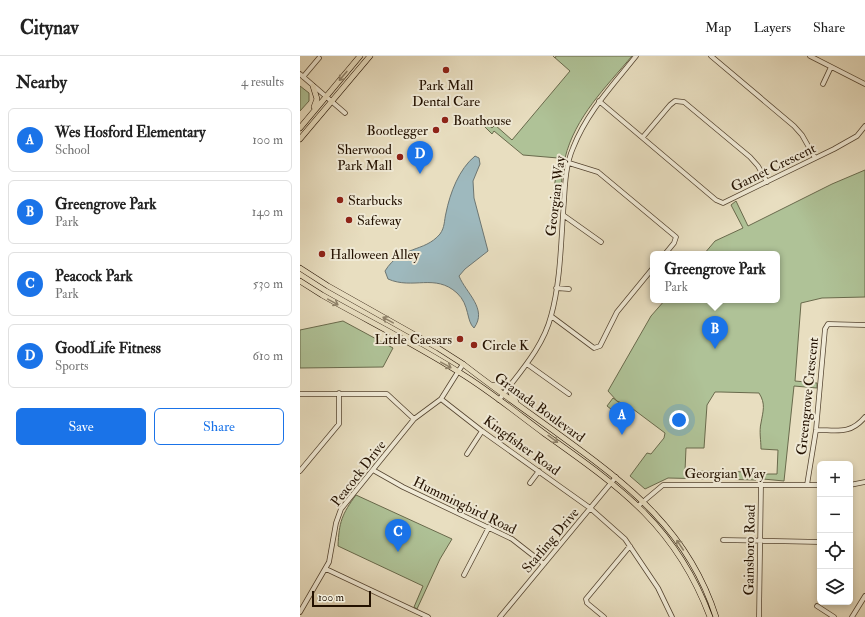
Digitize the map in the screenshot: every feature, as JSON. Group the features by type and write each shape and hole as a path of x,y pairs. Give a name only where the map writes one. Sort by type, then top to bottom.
{"main road":[{"path":"300,128 360,56"},
{"path":"300,139 370,56"},
{"path":"313,86 318,98 313,112"},
{"name":"Granada Boulevard","path":"300,268 323,283 438,348 463,364 616,477 643,501 667,528 690,561 704,587 716,617"},
{"name":"Granada Boulevard","path":"300,281 458,372 612,482 638,506 668,540 684,562 700,591 710,617"},
{"path":"489,384 501,387 511,384 512,395 517,404"}],"street":[{"name":"Georgian Way","path":"499,400 527,364 540,343 551,316 556,288 569,163 579,134 600,101 636,56"},
{"path":"712,56 799,130 815,158"},
{"path":"810,56 818,58 831,68 865,84"},
{"path":"319,58 302,76 345,113"},
{"path":"823,84 831,68"},
{"name":"Garnet Crescent","path":"600,101 719,202 724,203 857,136 865,126"},
{"path":"643,137 670,105 676,101 684,102 750,157 758,166 767,182"},
{"path":"569,163 598,172 676,237 674,243 667,251"},
{"path":"563,215 601,242"},
{"path":"551,316 594,348 597,348 600,346 617,312 650,272"},
{"path":"556,288 569,289"},
{"name":"Greengrove Crescent","path":"808,485 816,430 825,329 828,324 865,325"},
{"name":"Peacock Drive","path":"300,612 326,569 331,556 336,523 341,508 414,419 441,399 463,364"},
{"path":"527,364 569,394"},
{"path":"300,472 340,424 339,393"},
{"path":"300,394 387,394 414,419"},
{"name":"Kingfisher Road","path":"441,399 482,431 590,508 630,546 658,588 672,617"},
{"path":"816,430 847,431 854,428 865,418"},
{"path":"467,454 482,431"},
{"name":"Hummingbird Road","path":"373,470 403,487 512,539 544,564"},
{"path":"530,483 539,471"},
{"name":"Starling Drive","path":"500,617 616,477"},
{"path":"853,484 865,482"},
{"name":"Georgian Way","path":"638,506 663,484 817,485"},
{"name":"Gainsboro Road","path":"759,617 761,484"},
{"path":"464,575 489,527"},
{"path":"723,540 817,542"},
{"path":"604,617 587,603 586,599 630,546"},
{"path":"326,569 428,617"},
{"path":"852,617 865,596"},
{"path":"817,606 834,617"}],"green space":[{"path":"556,56 632,56 592,103 576,129 565,158 559,207 552,206 558,158 523,155 494,131 492,134 482,124 484,121 492,128 495,125 512,140 570,71 555,58"},
{"path":"300,86 309,93 309,101 300,111"},
{"path":"865,170 865,297 822,298 801,303 795,381 817,383 817,388 794,386 784,481 763,479 765,474 777,474 778,450 761,449 760,429 763,401 759,393 715,392 707,405 704,448 686,448 685,471 756,472 756,480 668,478 645,489 630,476 647,453 651,454 664,438 665,433 629,406 617,401 608,391 651,316 662,303 780,303 780,251 707,251 715,241 743,228 731,205 736,201 748,226 832,184"},
{"path":"343,321 393,348 383,367 300,368 300,330"},
{"path":"613,398 622,405 616,413 607,406"},
{"path":"356,495 452,539 440,559 417,609 414,607 423,586 338,546 340,524 344,513"}],"water":[{"path":"475,156 479,158 480,164 473,181 474,198 488,251 465,269 459,276 474,301 479,314 478,321 474,328 461,298 449,287 432,283 397,282 388,279 385,271 398,257 427,244 440,234 444,226 450,197 456,182 469,161"}],"place":[{"name":"Park Mall Dental Care","path":"446,70"},
{"name":"Boathouse","path":"445,120"},
{"name":"Bootlegger","path":"436,130"},
{"name":"Sherwood Park Mall","path":"400,157"},
{"name":"GoodLife Fitness","path":"420,174"},
{"name":"Starbucks","path":"340,200"},
{"name":"Safeway","path":"349,220"},
{"name":"Halloween Alley","path":"322,254"},
{"name":"Little Caesars","path":"460,339"},
{"name":"Circle K","path":"474,345"},
{"name":"Greengrove Park","path":"715,349"},
{"name":"Wes Hosford Elementary","path":"622,435"},
{"name":"Peacock Park","path":"398,552"}]}
